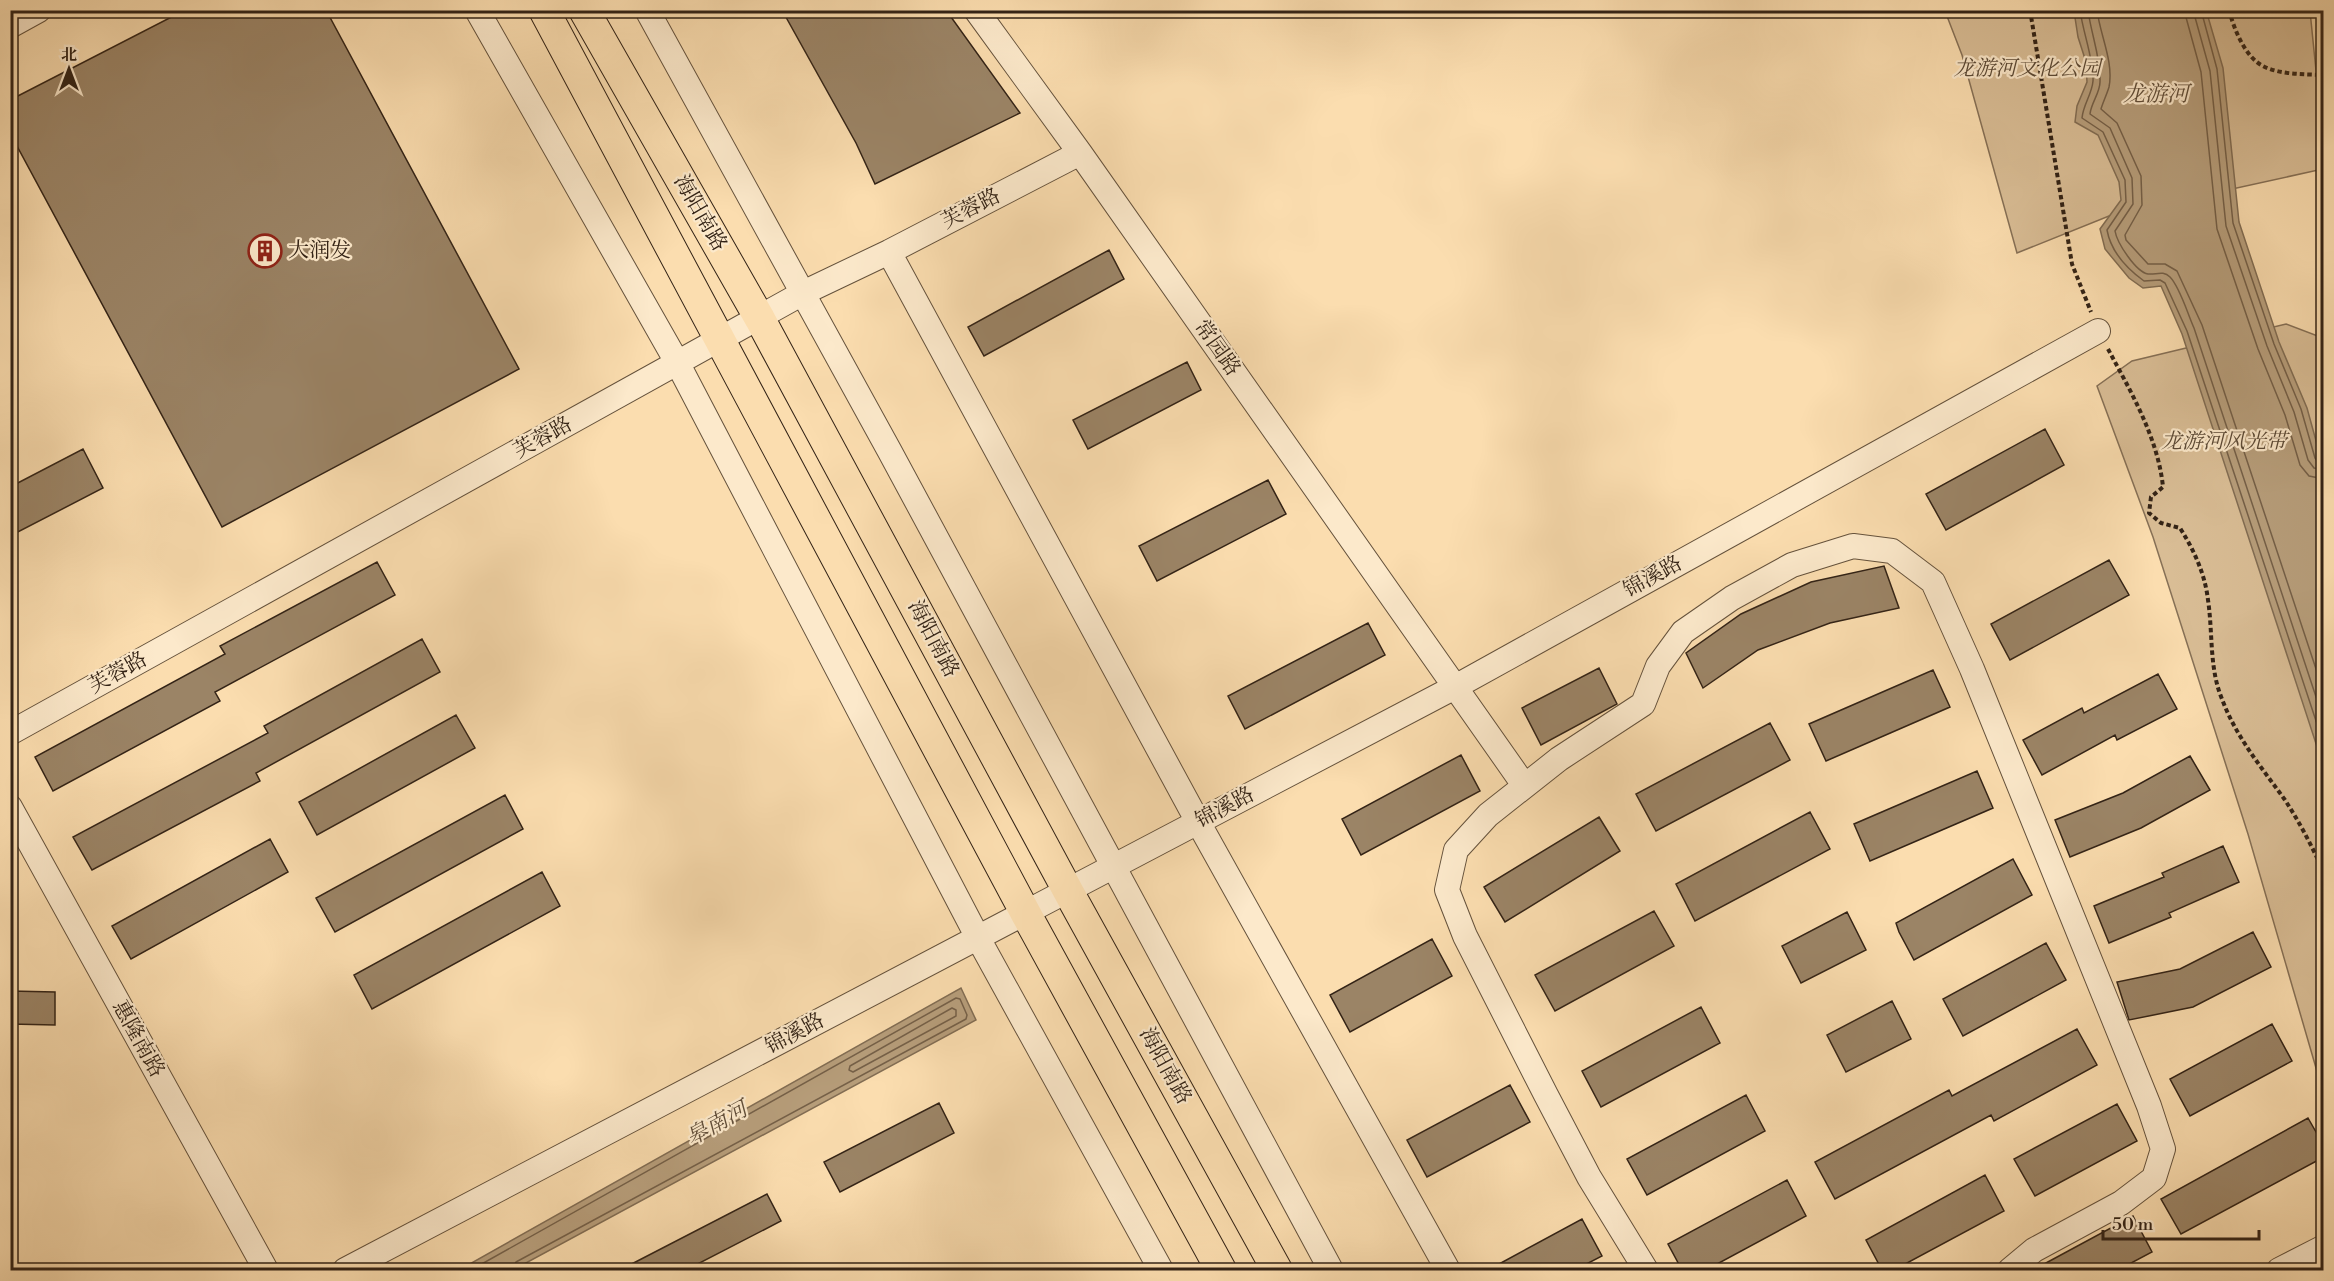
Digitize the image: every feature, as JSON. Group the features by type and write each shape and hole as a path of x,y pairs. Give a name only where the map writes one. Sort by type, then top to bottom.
{"main road":[{"name":"海阳南路","path":"584,10 760,319 1068,891 1278,1270"},
{"name":"海阳南路","path":"544,11 1026,914 1221,1270"}],"street":[{"path":"10,26 39,10"},
{"path":"477,10 678,364 978,938 1161,1270"},
{"path":"647,10 804,294 1331,1270"},
{"name":"常园路","path":"976,10 1080,153 1524,785"},
{"name":"芙蓉路","path":"10,732 804,294 1080,153"},
{"path":"890,252 1198,822 1448,1270"},
{"name":"锦溪路","path":"345,1270 1455,687 2098,331"},
{"path":"1646,1270 1589,1177 1465,936 1447,890 1456,850 1488,815 1524,785 1558,759 1643,704 1658,666 1683,632 1732,598 1792,565 1852,546 1892,551 1933,582 1981,691 2149,1106 2163,1149 2154,1178 2121,1203 2034,1250 2010,1270"},
{"name":"惠隆南路","path":"10,807 266,1270"},
{"path":"2279,1270 2324,1247"}],"path":[{"path":"2030,10 2072,264 2098,331 2137,402 2161,467 2163,487 2151,497 2149,513 2161,523 2180,528 2195,551 2208,598 2213,668 2221,698 2234,726 2286,802 2313,848 2324,873"},
{"path":"2229,10 2235,31 2246,50 2262,66 2281,72 2324,75"}],"green space":[{"name":"龙游河文化公园","path":"1945,11 2310,11 2323,140 2323,169 2109,216 2017,253 1962,55"},
{"name":"龙游河风光带","path":"2286,324 2323,338 2323,1092 2248,834 2153,537 2097,386 2132,361"}],"water":[{"name":"龙游河","path":"2206,10 2223,68 2239,222 2279,342 2307,408 2323,466 2323,765 2182,334 2161,286 2143,288 2129,278 2105,249 2100,229 2121,200 2119,182 2098,135 2075,122 2077,106 2087,82 2086,62 2078,37 2074,11"},
{"path":"961,988 976,1020 513,1270 459,1270"}],"building":[{"name":"大润发","path":"185,10 326,10 519,369 222,527 10,133 10,100"},
{"path":"782,10 946,10 1020,113 875,184 856,143"},
{"path":"1109,250 1124,279 984,356 968,327"},
{"path":"1187,362 1201,390 1088,449 1073,420"},
{"path":"2045,429 2064,465 1946,530 1926,494"},
{"path":"83,449 103,488 10,536 10,487"},
{"path":"1268,480 1286,514 1157,581 1139,546"},
{"path":"2109,560 2129,595 2010,660 1991,624"},
{"path":"377,562 395,595 215,692 220,701 53,791 35,757 225,654 220,646"},
{"path":"1884,566 1899,608 1830,623 1758,650 1703,688 1686,653 1741,614 1811,582"},
{"path":"1368,623 1385,655 1245,729 1228,696"},
{"path":"422,639 440,672 256,773 260,781 92,870 73,837 268,733 264,726"},
{"path":"1599,668 1617,704 1541,745 1522,708"},
{"path":"1933,670 1950,707 1826,761 1809,724"},
{"path":"2158,674 2177,709 2117,740 2115,735 2042,775 2023,740 2082,708 2084,713"},
{"path":"456,715 475,748 317,835 299,802"},
{"path":"1770,723 1790,760 1656,831 1636,794"},
{"path":"1461,755 1480,791 1361,855 1342,819"},
{"path":"2190,756 2210,790 2141,828 2070,857 2055,820 2123,793"},
{"path":"1977,771 1993,808 1870,861 1854,824"},
{"path":"505,795 523,829 335,932 316,898"},
{"path":"1810,812 1830,849 1695,921 1676,884"},
{"path":"1599,817 1620,851 1505,922 1484,887"},
{"path":"270,839 288,872 131,959 112,926"},
{"path":"2223,846 2239,882 2169,913 2171,917 2109,943 2094,906 2164,877 2162,873"},
{"path":"2013,859 2032,895 1914,960 1896,923"},
{"path":"542,872 560,906 372,1009 354,975"},
{"path":"1654,911 1674,946 1555,1011 1535,975"},
{"path":"1847,912 1866,950 1801,983 1782,946"},
{"path":"2253,932 2271,967 2193,1007 2129,1020 2117,982 2180,969"},
{"path":"1432,939 1452,976 1350,1032 1330,995"},
{"path":"2046,943 2066,980 1963,1036 1943,999"},
{"path":"10,991 55,992 55,1025 10,1024"},
{"path":"1892,1001 1911,1039 1846,1072 1827,1035"},
{"path":"1701,1007 1720,1043 1601,1107 1582,1071"},
{"path":"2272,1024 2292,1061 2190,1116 2170,1079"},
{"path":"2077,1029 2097,1065 1994,1121 1991,1115 1835,1199 1815,1162 1949,1090 1952,1096"},
{"path":"1510,1085 1530,1122 1427,1177 1407,1140"},
{"path":"1746,1095 1765,1131 1647,1195 1627,1159"},
{"path":"939,1103 954,1133 840,1192 824,1162"},
{"path":"2117,1104 2137,1141 2035,1196 2014,1159"},
{"path":"2308,1118 2324,1146 2324,1157 2181,1234 2161,1199"},
{"path":"1985,1175 2004,1211 1894,1270 1882,1270 1866,1240"},
{"path":"1787,1180 1806,1216 1706,1270 1682,1270 1668,1244"},
{"path":"767,1194 781,1221 686,1270 620,1270"},
{"path":"2133,1216 2152,1252 2118,1270 2033,1270"},
{"path":"1582,1219 1602,1256 1575,1270 1488,1270"}],"place":[{"name":"大润发","path":"265,251"}],"water label":[{"name":"皋南河","path":"717,1124"}]}
